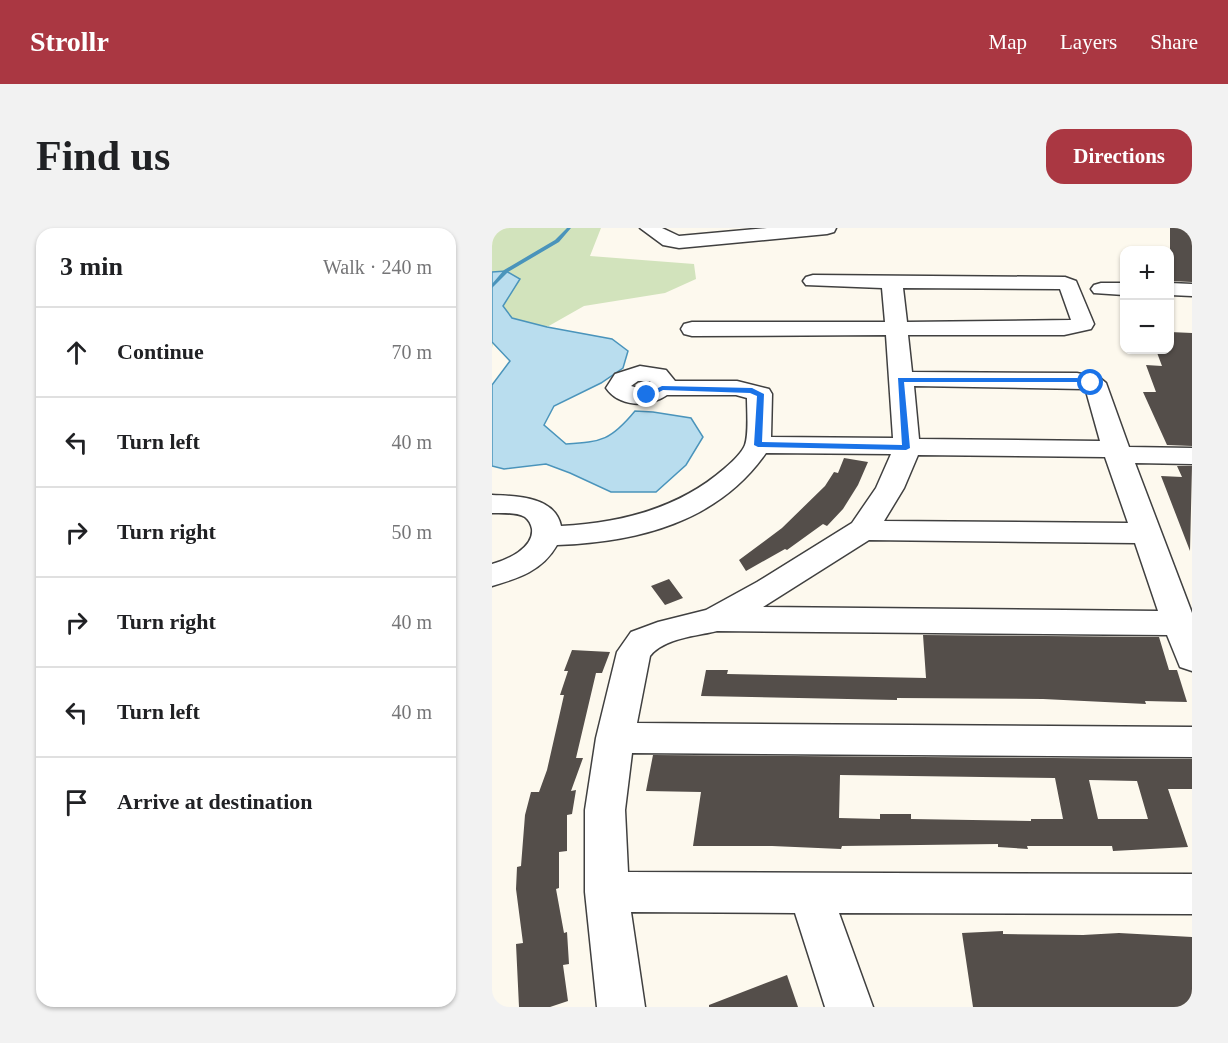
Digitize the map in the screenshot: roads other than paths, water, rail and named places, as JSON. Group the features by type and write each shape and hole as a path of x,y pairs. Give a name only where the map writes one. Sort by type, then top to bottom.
{"street":[{"path":"649,228 670,241 679,242 827,228"},
{"path":"692,329 1064,328 1083,324 1069,285 1065,283 813,281"},
{"path":"716,619 768,590 863,530 890,488 906,448 892,281"},
{"path":"1101,289 1120,289"},
{"path":"1174,289 1192,290"},
{"path":"900,380 1077,380 1091,383 1097,388 1117,452 1147,533 1181,608 1192,658"},
{"path":"548,536 603,531 673,512 703,499 745,464 758,445 760,394 737,388 662,388"},
{"path":"758,445 1117,452 1192,456"},
{"path":"492,504 517,503 536,510 547,521 548,536 540,550 524,563 492,575"},
{"path":"863,530 1147,533"},
{"path":"621,1007 607,892 605,810 615,738 634,652 643,641 683,626 716,619 1181,608"},
{"path":"615,738 1192,742"},
{"path":"607,892 1192,894"},
{"path":"811,894 849,1007"}],"water":[{"path":"506,271 520,279 503,306 512,318 612,339 628,351 623,368 601,383 554,406 544,425 566,444 605,438 619,428 635,411 691,418 703,437 686,465 656,492 611,492 546,464 504,469 492,466 492,385 510,361 492,342 492,272"}],"waterway":[{"path":"492,287 506,271 557,241 569,228"}]}
